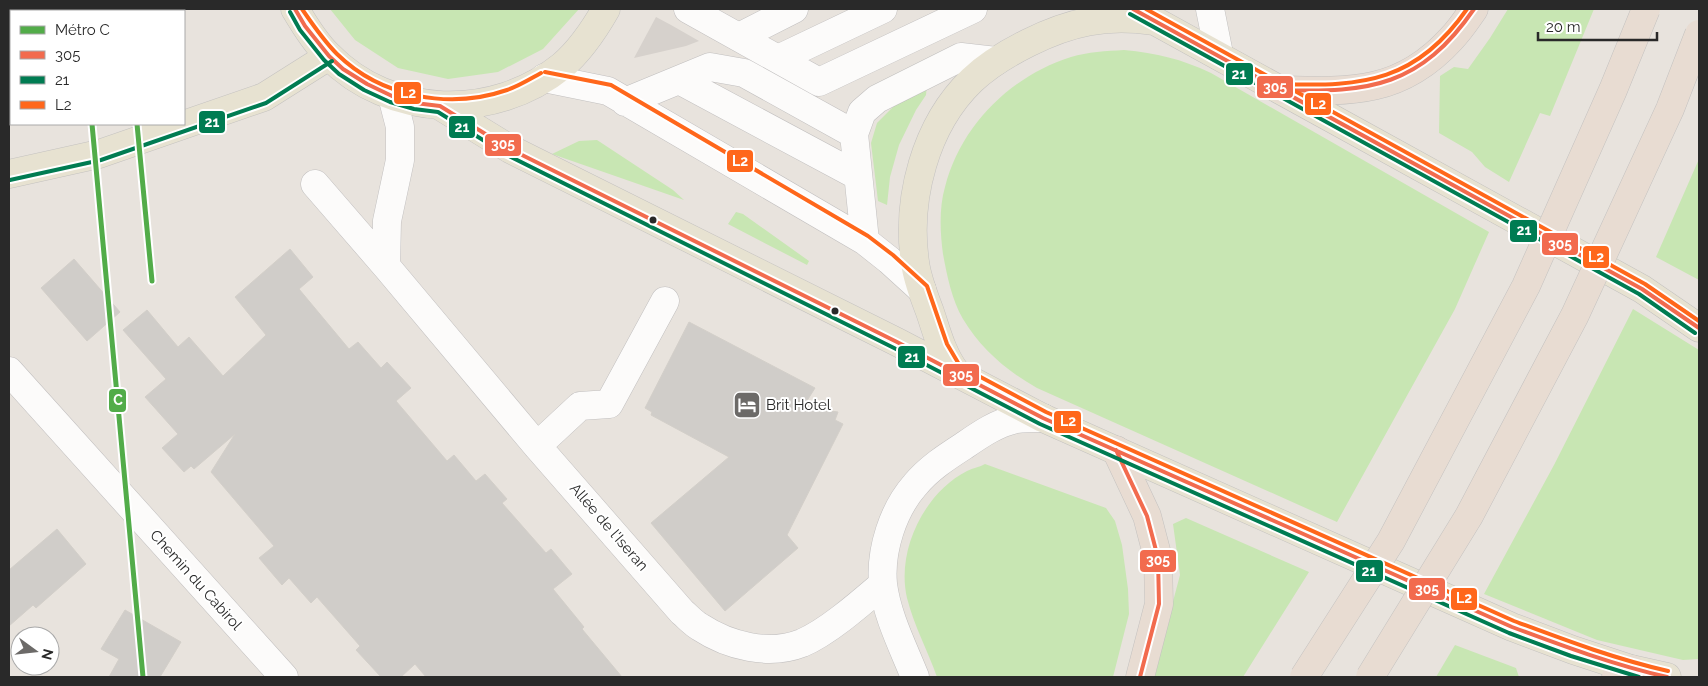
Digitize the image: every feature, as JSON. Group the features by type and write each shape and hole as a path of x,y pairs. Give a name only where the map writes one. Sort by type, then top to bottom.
{"highway":[{"path":"1282,90 1320,91 1353,89 1379,86 1405,76 1425,63 1452,39 1474,9"},
{"path":"1304,677 1390,541 1526,286 1609,99 1646,9"},
{"path":"1370,677 1469,516 1576,315 1670,109 1699,34"},
{"path":"1116,450 1147,516 1158,558 1159,604 1140,677"}],"main road":[{"path":"296,9 305,26 329,56 343,69 366,84 392,96 440,106 462,106 505,98 544,78 578,50 594,30 606,9"},
{"path":"1133,9 1219,54 1642,289 1699,328"},
{"path":"955,371 941,347 922,290 915,262 912,232 919,175 939,124 972,80 996,61 1043,36 1086,20 1129,18 1159,22"},
{"path":"185,125 264,98 329,56"},
{"path":"440,106 510,149 955,371 1042,418 1512,627 1573,650 1624,673 1666,677"},
{"path":"9,174 99,154 184,125"}],"street":[{"path":"740,37 794,9"},
{"path":"778,59 883,9"},
{"path":"697,10 819,82 973,9"},
{"path":"1210,9 1219,54"},
{"path":"865,240 854,134 862,112 877,99 961,57 996,61"},
{"path":"625,102 710,67 744,72 854,134"},
{"path":"544,78 608,91 865,240 922,290"},
{"path":"679,80 858,176"},
{"path":"386,266 387,221 400,160 400,126 392,96"},
{"name":"Allée de l'Iseran","path":"315,184 537,446 682,612 699,627 716,636 746,646 762,649 782,649 803,642 828,629 883,584"},
{"path":"537,446 580,406 609,404 665,301"},
{"name":"Chemin du Cabirol","path":"9,370 284,677"},
{"path":"915,677 893,622 883,584 883,564 889,533 898,509 915,485 937,464 988,429 1015,420 1042,418"}],"green space":[{"path":"330,9 579,9 543,49 498,72 448,79 398,68 355,40"},
{"path":"1508,9 1594,9 1550,116 1540,113 1509,182 1485,167 1472,152 1439,133 1440,76 1454,67 1468,69"},
{"path":"1124,50 1169,57 1211,73 1489,232 1455,309 1337,522 1037,388 1005,367 986,350 959,312 950,288 942,246 941,220 945,187 963,143 991,106 1028,77 1049,65 1071,57 1104,51"},
{"path":"927,84 926,95 916,110 899,145 890,177 887,205 878,201 871,143 877,123 899,101"},
{"path":"597,140 673,190 684,200 552,154 579,141"},
{"path":"1699,159 1699,280 1656,257"},
{"path":"736,212 743,214 809,261 807,265 728,224"},
{"path":"1633,309 1699,350 1699,659 1683,660 1597,640 1484,594 1554,465"},
{"path":"985,464 1106,508 1115,521 1122,545 1128,589 1129,614 1113,677 937,677 907,598 905,580 906,561 910,543 926,508 938,494 967,471"},
{"path":"1186,518 1309,572 1243,677 1153,677 1180,575 1173,524"},
{"path":"1455,645 1516,668 1519,677 1436,677"}],"shaded area":[{"path":"656,17 699,41 686,46 634,58"}],"building":[{"path":"290,249 313,277 299,289 349,349 358,342 381,368 387,362 411,388 396,401 447,461 454,455 476,481 485,474 507,499 502,503 546,553 551,549 572,574 553,589 584,627 582,629 622,677 426,677 415,664 401,677 381,677 356,650 360,646 317,597 311,603 289,578 282,585 259,558 274,546 211,472 235,434 194,469 191,466 184,472 162,448 178,434 145,397 166,379 123,330 147,310 178,347 189,337 223,376 266,335 235,297"},
{"path":"74,259 120,312 87,341 41,288"},
{"path":"689,322 815,388 803,407 838,412 835,420 843,424 787,535 798,548 725,611 651,523 729,457 651,415 652,412 645,408"},
{"path":"57,529 86,564 36,608 33,605 9,626 9,570"},
{"path":"125,610 181,642 160,677 109,677 119,659 101,649"}],"metro line":[{"name":"C","path":"92,125 143,677"},
{"name":"C","path":"137,125 152,281"}],"transit line":[{"name":"305","path":"295,9 305,26 329,56 343,69 367,84 392,96 415,103 440,106 510,149 897,342 1043,418 1512,627 1608,661 1667,677"},
{"name":"L2","path":"302,9 327,43 355,69 374,81 395,90 417,96 439,99 485,96 511,88 541,73"},
{"name":"305","path":"1133,9 1642,289 1699,328"},
{"name":"L2","path":"1146,9 1645,284 1699,321"},
{"name":"L2","path":"1282,84 1338,84 1363,81 1386,75 1408,65 1429,52 1448,33 1467,9"},
{"name":"305","path":"1282,90 1313,91 1342,89 1367,86 1391,80 1413,69 1434,55 1454,35 1474,9"},
{"name":"21","path":"290,12 300,30 324,60 339,74 364,90 390,102 414,109 438,112 507,155 894,348 1040,424 1509,633 1571,656 1639,677"},
{"name":"21","path":"1130,14 1639,294 1695,333"},
{"name":"21","path":"10,180 101,160 266,103 332,61"},
{"name":"L2","path":"545,72 611,85 868,236 893,255 927,286 947,344 960,366 1046,412 1514,621 1609,655 1668,671"},
{"name":"305","path":"1116,450 1147,516 1158,558 1159,604 1140,677"}],"place":[{"name":"Brit Hotel","path":"747,405"}]}
